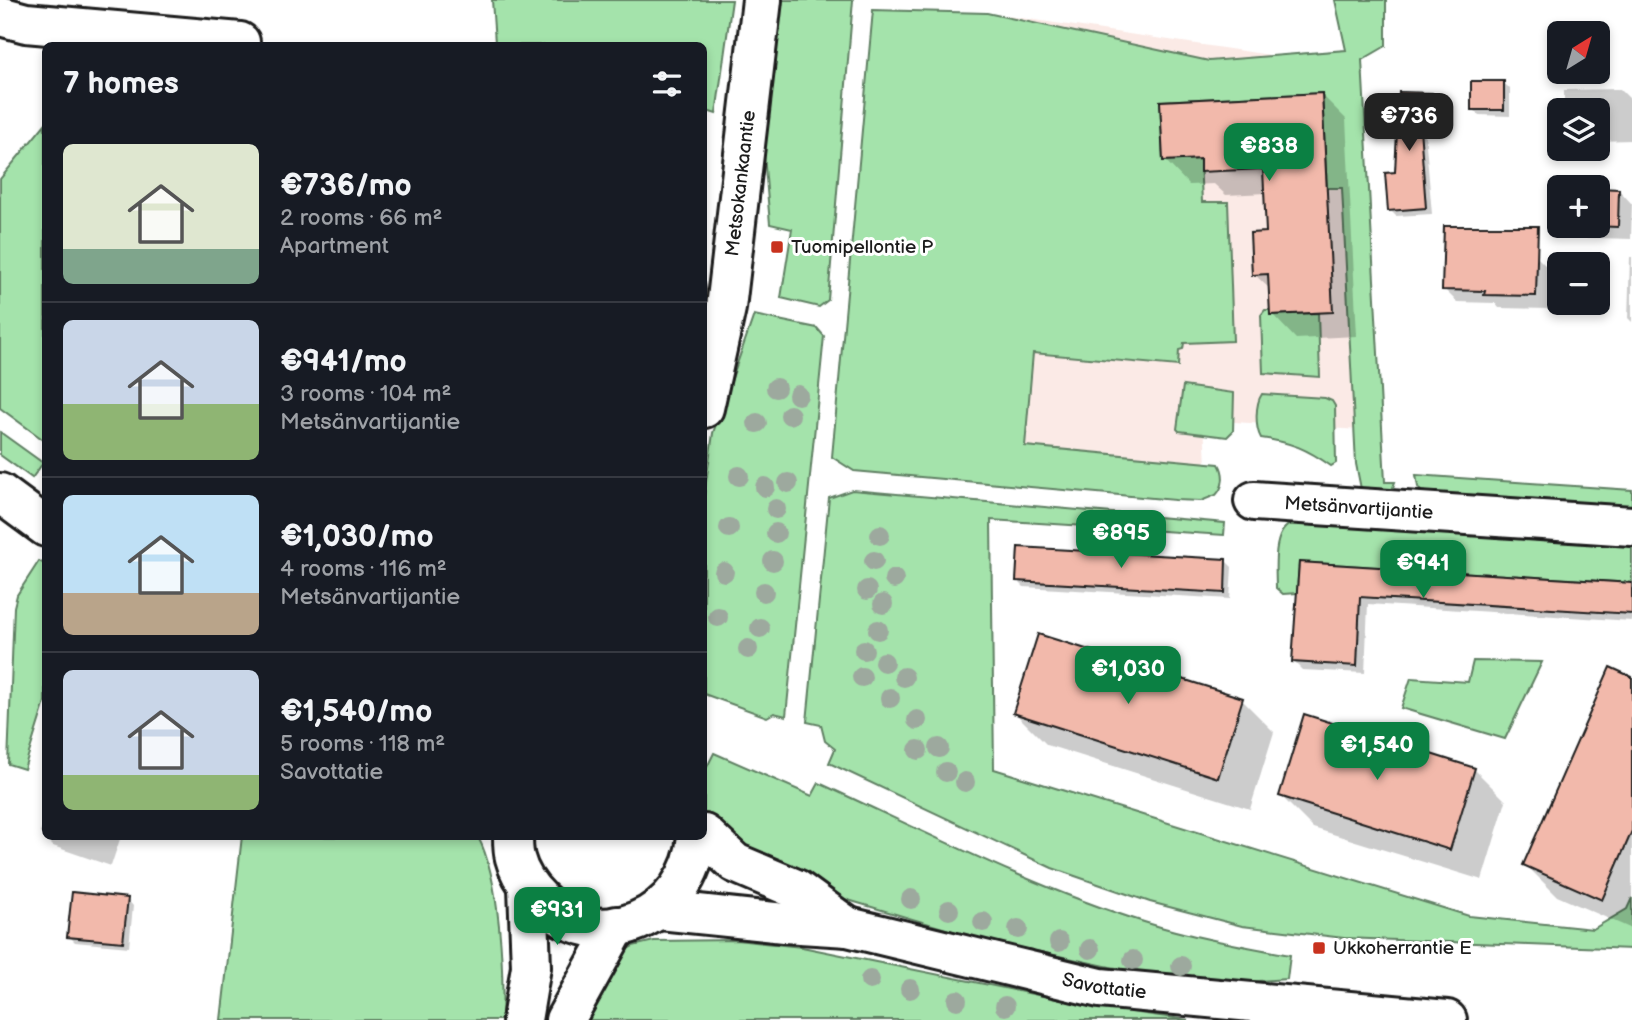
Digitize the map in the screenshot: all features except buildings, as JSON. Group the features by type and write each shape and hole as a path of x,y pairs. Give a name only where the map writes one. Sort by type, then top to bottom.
{"street":[{"name":"Metsokankaantie","path":"707,394 726,308 762,0"},
{"path":"0,16 26,23 240,42"},
{"path":"0,493 42,524"},
{"name":"Metsänvartijantie","path":"1254,501 1632,526"},
{"name":"Savottatie","path":"707,837 735,863 796,889 848,927"},
{"path":"512,840 515,859 528,887 549,909 576,923 606,928 636,922 660,910 683,885 695,857 697,840"},
{"path":"522,1020 531,967 528,887"},
{"name":"Savottatie","path":"660,910 848,927 1100,988 1447,1020"},
{"path":"565,1020 617,926"}],"shaded area":[{"path":"987,13 1350,67 1375,431 1204,420 1207,490 992,471"}],"green space":[{"path":"492,0 732,0 716,114 707,111 707,42 495,42"},
{"path":"775,0 853,0 828,300 819,307 781,298 792,229 770,224 762,132"},
{"path":"1335,0 1386,0 1386,46 1362,60 1385,482 1395,482 1392,490 1387,494 1361,489 1356,464 1342,188 1327,188 1322,93 1160,101 1163,161 1200,159 1202,202 1228,202 1233,341 1184,343 1183,349 1179,350 1178,366 1033,353 1025,446 1219,464 1223,480 1216,495 1201,501 1175,500 854,471 832,457 873,10 987,13 1209,61 1346,50"},
{"path":"42,128 42,439 0,408 0,179"},
{"path":"1265,310 1270,310 1271,315 1318,313 1320,377 1263,373 1261,315"},
{"path":"754,315 817,328 824,336 786,716 774,713 767,717 707,695 707,475 713,433"},
{"path":"1183,386 1234,393 1233,431 1227,437 1177,429"},
{"path":"1262,394 1325,398 1332,401 1335,406 1336,463 1331,466 1298,447 1261,438 1257,416"},
{"path":"0,432 42,464 32,478 0,455"},
{"path":"1416,475 1632,490 1632,509 1427,499 1418,487"},
{"path":"852,490 1225,523 1224,535 991,520 994,769 1469,916 1593,929 1627,909 1632,898 1632,949 1344,938 1242,926 1150,902 1052,868 829,763 835,749 825,741 821,725 807,722 829,498"},
{"path":"1294,523 1632,541 1632,583 1299,562 1297,593 1283,594 1276,588 1276,551 1281,533"},
{"path":"39,561 42,563 42,712 24,769 8,764 14,607 17,595"},
{"path":"1473,661 1542,662 1505,739 1401,708 1411,678 1468,682"},
{"path":"714,753 812,796 819,783 980,858 1102,908 1180,932 1290,955 1287,979 1216,984 1110,967 980,939 787,882 707,832 707,767"},
{"path":"242,840 479,840 496,900 501,952 502,1020 221,1020"},
{"path":"736,940 802,947 1097,1007 1188,1020 579,1020 618,954 633,946 654,941"}],"place":[{"name":"Tuomipellontie P","path":"777,247"},
{"name":"Ukkoherrantie E","path":"1319,948"}]}
